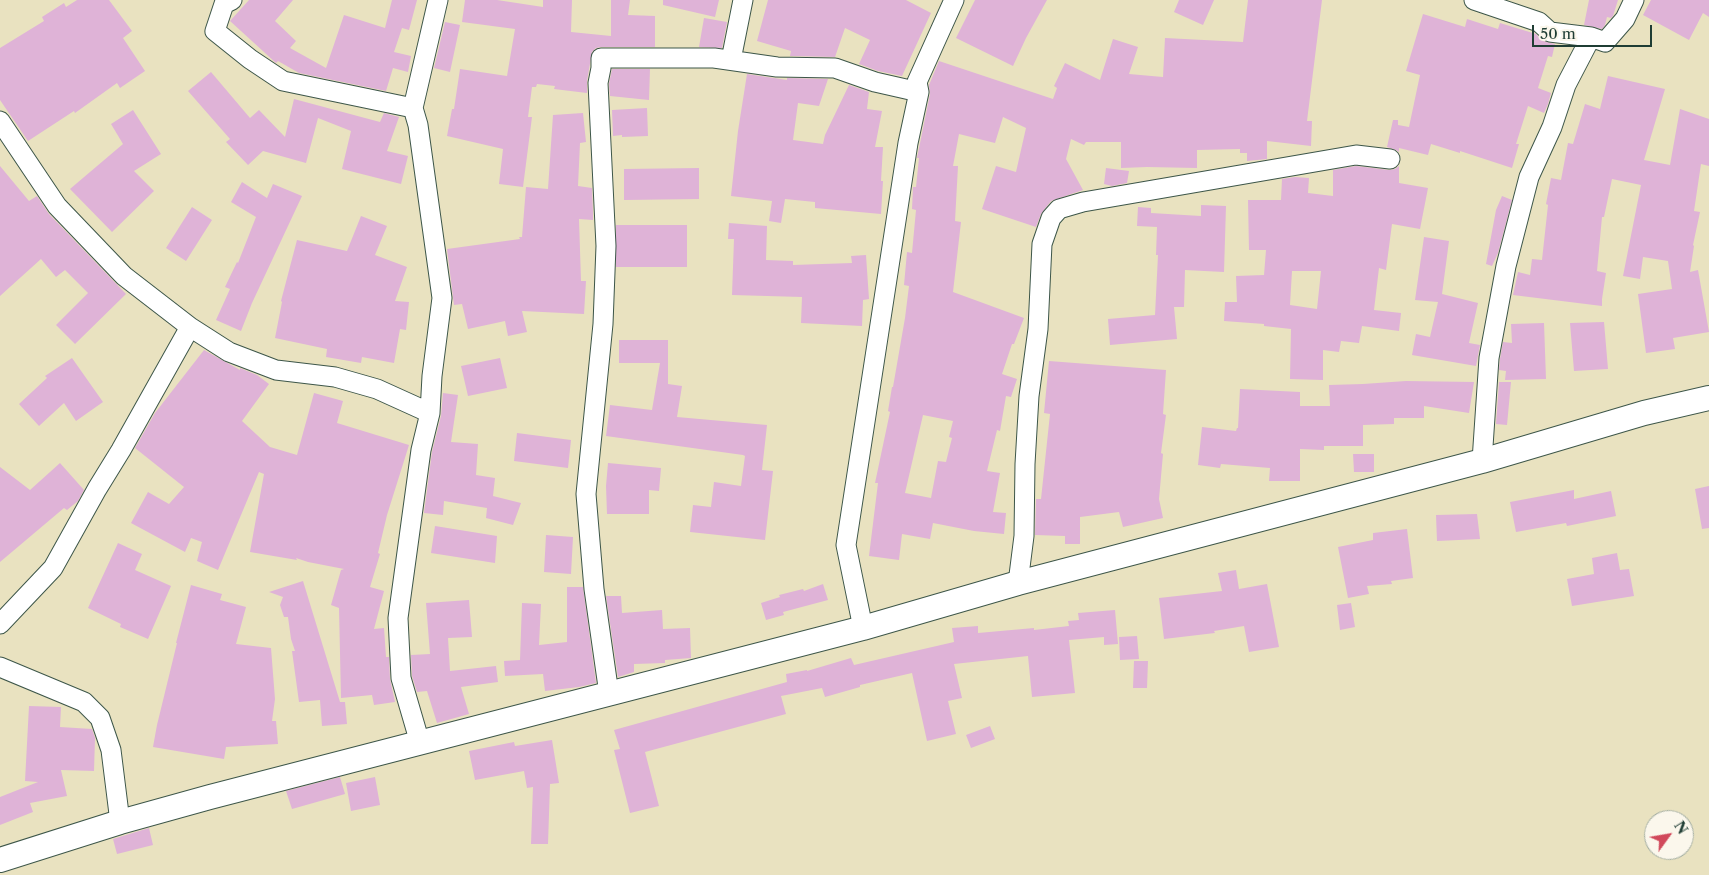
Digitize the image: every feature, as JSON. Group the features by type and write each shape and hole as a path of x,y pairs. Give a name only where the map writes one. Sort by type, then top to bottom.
{"street":[{"path":"420,743 401,678 398,618 421,450 430,413 432,376 442,298 414,108 438,0"},
{"path":"731,60 743,0"},
{"path":"863,628 846,545 908,143 919,92 917,82 954,0"},
{"path":"1474,0 1538,22 1550,32 1591,37 1605,42 1625,19 1634,0"},
{"path":"224,2 215,31 250,59 283,81 414,108"},
{"path":"1482,461 1489,358 1506,266 1529,177 1552,127 1566,85 1591,37"},
{"path":"609,694 594,589 586,494 603,324 606,256 605,200 598,83 601,58 714,58 777,67 835,68 875,82 919,92"},
{"path":"0,121 57,206 124,276 190,327 229,352 276,370 335,377 377,389 430,413"},
{"path":"1018,583 1024,536 1025,464 1029,396 1038,329 1042,244 1051,218 1059,209 1083,202 1356,155 1390,158"},
{"path":"0,624 53,568 190,327"},
{"path":"0,860 120,822 337,763 863,628 1018,583 1482,461 1644,413 1709,398"},
{"path":"0,667 84,702 100,718 111,750 120,822"}],"building":[{"path":"77,0 109,0 132,31 123,38 145,71 120,88 117,83 75,113 74,111 28,141 0,100 0,48 44,21 42,17 64,3 66,7"},
{"path":"249,0 293,0 275,21 296,41 290,48 326,68 344,15 385,28 392,0 417,0 409,30 402,28 394,52 411,56 408,72 393,68 386,91 299,73 278,61 276,63 230,21"},
{"path":"465,0 497,0 543,7 543,0 572,0 571,32 611,36 611,0 630,0 628,15 655,16 655,47 601,47 596,48 592,52 587,93 554,89 555,86 537,84 536,87 532,87 528,117 532,117 523,187 499,184 503,149 447,136 452,109 454,109 460,69 507,76 515,29 462,22"},
{"path":"663,0 719,0 715,17 663,5"},
{"path":"768,0 906,0 931,13 902,76 878,71 859,64 870,40 845,28 835,57 790,56 791,51 757,41"},
{"path":"975,0 1047,0 1013,66 956,38"},
{"path":"1179,0 1214,0 1203,25 1174,12"},
{"path":"1248,0 1322,0 1307,121 1312,121 1311,146 1267,141 1267,159 1247,161 1247,153 1240,153 1240,149 1197,150 1197,168 1121,168 1121,142 1086,142 1084,145 1071,139 1066,159 1083,190 1051,201 1041,214 1036,227 982,209 996,166 1016,172 1026,128 1003,117 995,143 959,134 953,166 958,166 955,221 961,222 953,292 1024,318 1014,344 1012,344 1002,374 1017,379 1011,397 1006,396 1000,431 997,430 987,471 1000,473 993,512 1006,513 1004,534 974,531 933,523 930,539 902,534 899,560 869,556 878,483 875,483 890,412 888,411 909,286 904,285 907,252 912,253 916,210 912,209 913,187 916,187 919,158 917,158 930,94 929,85 939,61 1053,99 1057,88 1054,86 1065,63 1100,80 1113,39 1138,47 1129,74 1163,77 1165,38 1243,42","holes":["923,415 953,421 949,437 952,438 946,462 938,461 931,498 905,493"]},
{"path":"1589,0 1618,0 1613,16 1611,18 1607,17 1602,29 1584,25"},
{"path":"1651,0 1709,0 1709,17 1703,13 1689,40 1643,15"},
{"path":"1423,14 1465,27 1467,19 1498,29 1500,23 1536,34 1543,41 1555,44 1552,57 1548,56 1538,88 1551,93 1548,104 1544,113 1528,106 1516,144 1519,144 1512,168 1460,151 1460,153 1431,144 1428,155 1399,148 1399,152 1387,147 1393,120 1398,120 1398,125 1409,127 1420,75 1406,71"},
{"path":"704,18 727,22 722,48 699,47"},
{"path":"445,22 460,25 450,72 434,68"},
{"path":"612,69 650,69 649,100 610,96 609,84"},
{"path":"211,72 250,118 259,110 285,137 294,99 380,122 384,113 399,117 387,151 408,156 401,184 342,169 351,131 318,118 306,163 263,151 248,165 226,142 230,139 188,91"},
{"path":"747,74 787,80 787,78 828,79 819,106 798,103 793,140 823,144 825,135 849,85 869,92 867,109 882,111 875,147 883,147 881,214 815,208 815,202 785,199 781,223 769,221 772,201 731,196 738,131"},
{"path":"1608,76 1665,89 1644,160 1670,165 1680,109 1709,119 1709,166 1701,164 1694,211 1700,212 1690,272 1698,270 1709,332 1673,338 1675,349 1646,353 1638,294 1672,289 1668,261 1643,257 1640,279 1623,276 1641,185 1612,179 1604,217 1602,217 1597,271 1606,273 1602,306 1513,295 1518,272 1530,275 1532,259 1542,260 1548,205 1546,204 1551,178 1561,180 1568,143 1573,144 1585,104 1600,109"},
{"path":"647,108 648,136 613,136 612,110"},
{"path":"133,110 161,154 134,171 154,191 112,232 70,189 123,144 111,124"},
{"path":"583,113 586,142 580,143 578,186 592,188 593,213 593,220 579,219 581,281 586,281 584,314 522,311 527,332 508,336 505,321 468,329 462,304 454,305 447,249 520,239 519,237 522,237 526,187 548,189 553,115"},
{"path":"0,166 29,201 37,196 49,214 126,294 75,344 56,325 88,293 65,270 56,277 41,259 0,296"},
{"path":"1356,166 1389,170 1399,166 1399,183 1428,188 1420,229 1392,224 1386,270 1379,268 1374,310 1401,313 1399,331 1362,326 1359,343 1341,341 1339,352 1323,350 1323,380 1290,379 1291,329 1264,326 1264,324 1224,321 1225,302 1237,302 1236,276 1264,275 1266,250 1249,250 1248,200 1281,200 1282,179 1295,177 1309,178 1308,193 1333,196 1333,170","holes":["1292,271 1321,271 1317,309 1290,305"]},
{"path":"699,168 699,199 624,200 624,169"},
{"path":"1106,168 1129,171 1127,183 1112,186 1104,184"},
{"path":"242,182 267,198 273,184 302,196 252,303 241,331 216,320 230,289 225,287 238,263 256,217 231,202"},
{"path":"1502,196 1512,200 1498,253 1492,266 1486,264 1496,210"},
{"path":"1201,205 1226,206 1224,272 1185,270 1184,307 1174,307 1177,339 1110,345 1108,319 1155,315 1158,255 1156,255 1157,227 1137,226 1138,207 1151,208 1151,213 1201,216"},
{"path":"192,207 212,220 186,261 166,248"},
{"path":"361,216 387,226 375,255 407,267 395,301 409,302 406,330 400,329 394,363 362,357 361,363 326,357 327,349 275,338 281,301 297,240 347,251"},
{"path":"729,223 767,226 766,260 793,261 793,265 852,263 851,256 866,255 869,299 863,300 862,326 801,323 802,297 732,295 734,239 728,239"},
{"path":"616,225 687,225 687,267 616,267"},
{"path":"1424,237 1449,241 1442,294 1478,303 1469,343 1480,345 1476,366 1412,355 1416,334 1430,337 1438,302 1415,300"},
{"path":"1604,322 1608,369 1574,371 1570,323"},
{"path":"1544,323 1546,379 1505,380 1506,371 1499,370 1500,359 1503,342 1512,343 1511,324"},
{"path":"619,340 668,340 668,384 682,386 677,417 767,425 762,470 773,471 765,540 690,532 693,505 711,507 714,482 741,486 745,456 606,436 610,405 652,410 660,363 619,363"},
{"path":"204,350 240,370 240,368 257,375 269,384 242,421 270,447 297,455 314,393 343,401 337,423 409,445 387,515 378,553 380,554 370,587 384,591 374,629 384,628 386,657 389,657 390,679 395,702 374,705 372,695 341,698 339,608 331,605 341,570 344,569 296,558 297,560 250,552 264,474 259,472 218,570 197,561 202,542 191,538 185,552 131,523 148,492 169,504 184,487 135,448 155,413"},
{"path":"72,358 103,402 76,421 64,403 39,426 19,404 47,378 45,376"},
{"path":"500,358 507,388 468,396 461,366"},
{"path":"1049,361 1166,370 1163,414 1166,415 1161,453 1163,454 1159,499 1163,518 1123,527 1119,512 1080,517 1080,544 1065,544 1065,536 1035,535 1036,499 1041,499 1050,414 1044,413"},
{"path":"1406,381 1474,382 1469,413 1424,406 1424,418 1394,418 1394,424 1363,425 1363,446 1324,446 1324,450 1300,449 1300,481 1269,481 1270,468 1221,464 1220,468 1198,465 1202,427 1236,431 1238,428 1240,389 1300,392 1300,406 1330,406 1329,385"},
{"path":"1499,382 1511,382 1507,425 1496,424"},
{"path":"443,393 458,395 451,442 478,444 476,475 495,478 493,496 521,503 513,525 486,518 487,508 444,501 443,515 424,513 432,452 441,416"},
{"path":"517,433 571,440 568,468 514,461"},
{"path":"1353,454 1374,454 1374,472 1354,472"},
{"path":"60,463 84,490 78,501 67,510 64,508 0,562 0,467 30,490"},
{"path":"608,463 661,468 659,491 649,490 649,514 607,514 606,486"},
{"path":"1709,486 1709,528 1702,529 1695,489"},
{"path":"1574,490 1574,499 1611,491 1616,516 1567,526 1566,523 1516,532 1510,502"},
{"path":"1477,514 1480,539 1437,541 1436,515"},
{"path":"435,526 497,536 495,563 431,553"},
{"path":"1407,529 1413,578 1391,581 1392,584 1367,586 1369,594 1348,598 1338,547 1373,540 1373,533"},
{"path":"546,535 573,537 571,574 544,572"},
{"path":"118,543 142,554 135,570 171,586 148,639 120,627 121,624 88,608"},
{"path":"1617,553 1620,570 1629,569 1634,596 1572,606 1567,579 1594,574 1592,558"},
{"path":"1236,570 1239,589 1267,584 1279,647 1249,652 1244,626 1214,631 1215,633 1164,639 1159,598 1222,591 1218,573"},
{"path":"303,581 340,702 345,702 347,724 322,726 320,700 299,702 292,651 295,651 288,617 284,617 280,605 283,597 269,592"},
{"path":"823,584 828,600 783,612 784,615 766,620 761,603 780,597 779,595 803,589 804,591"},
{"path":"191,585 222,594 220,600 246,607 236,644 271,648 275,699 272,721 276,721 278,744 226,747 224,759 153,747"},
{"path":"567,587 583,587 596,683 545,691 543,674 505,676 504,661 520,660 522,603 541,604 539,645 567,642"},
{"path":"606,596 621,596 622,613 662,610 663,629 690,628 691,658 665,660 665,663 634,664 634,672 618,677"},
{"path":"469,600 472,637 448,638 450,671 496,666 498,682 461,687 469,714 437,723 427,691 417,692 412,676 411,655 430,654 426,603"},
{"path":"1351,603 1355,627 1340,630 1337,605"},
{"path":"1115,610 1118,644 1104,645 1104,637 1069,640 1075,693 1032,697 1028,656 954,664 962,698 948,701 956,734 927,741 912,673 860,685 860,687 825,697 822,688 781,696 786,714 645,752 659,806 630,813 614,750 620,749 614,730 787,682 786,674 807,671 851,658 854,665 954,642 952,628 978,626 978,633 1034,628 1034,630 1069,626 1068,621 1079,620 1078,613"},
{"path":"1137,636 1139,659 1120,660 1119,637"},
{"path":"1134,661 1148,661 1147,688 1133,688"},
{"path":"29,706 61,707 60,727 92,729 95,738 94,771 61,770 67,796 30,803 33,812 0,825 0,797 38,782 25,781"},
{"path":"990,726 995,739 971,748 966,735"},
{"path":"552,740 559,783 550,784 548,844 531,844 533,787 527,788 524,771 475,780 469,751 514,742 515,746"},
{"path":"340,777 345,794 292,809 286,791"},
{"path":"375,777 380,805 351,811 346,783"},
{"path":"149,828 153,845 117,854 113,839"}]}
